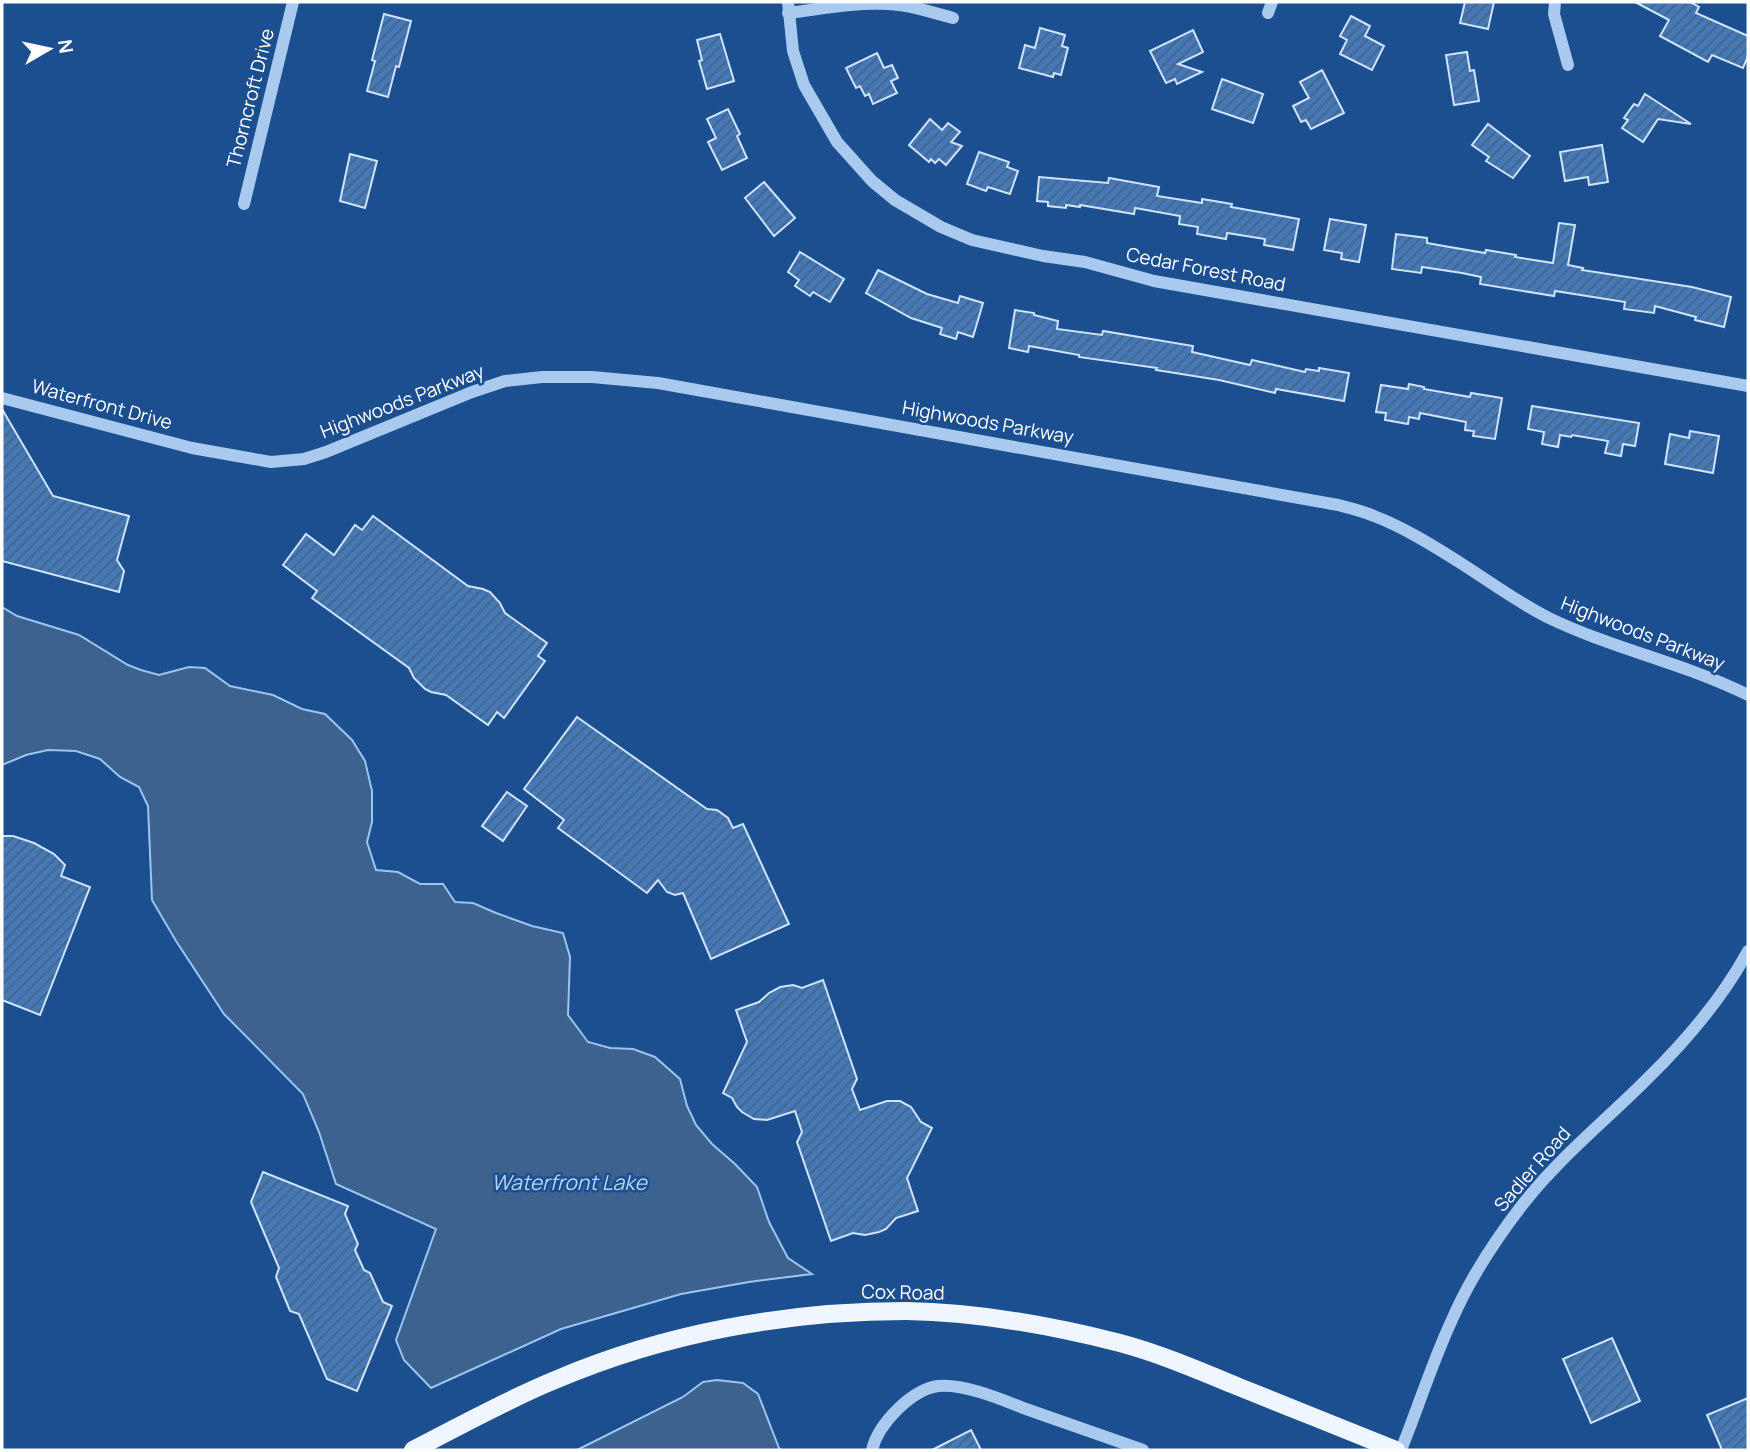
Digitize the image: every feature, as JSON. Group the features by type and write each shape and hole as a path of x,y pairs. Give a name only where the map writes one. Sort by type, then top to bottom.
{"main road":[{"name":"Cox Road","path":"413,1450 539,1387 638,1350 755,1323 848,1313 907,1311 1012,1322 1121,1343 1208,1374 1398,1450"}],"street":[{"name":"Thorncroft Drive","path":"244,204 293,2"},
{"path":"1555,2 1554,14 1568,65"},
{"path":"788,8 857,4 904,5 953,18"},
{"name":"Cedar Forest Road","path":"788,8 793,51 804,85 837,142 872,181 895,200 941,227 972,240 1043,256 1085,262 1154,281 1748,386"},
{"name":"Highwoods Parkway","path":"192,448 271,462 303,458 326,452 472,392 505,382 542,377 592,377 658,383 1339,505 1373,515 1400,528 1549,618 1748,695"},
{"name":"Waterfront Drive","path":"2,398 192,448"},
{"name":"Sadler Road","path":"1398,1450 1451,1321 1498,1239 1524,1203 1568,1153 1646,1080 1685,1039 1715,1003 1748,951"},
{"path":"872,1450 874,1438 883,1425 907,1401 925,1390 940,1386 972,1389 1143,1450"}],"water":[{"name":"Waterfront Lake","path":"2,607 17,616 79,635 141,670 159,675 189,667 205,668 230,686 273,695 302,709 325,714 352,740 365,761 372,791 372,822 367,842 376,870 398,872 420,884 443,884 455,902 473,903 532,926 563,933 570,957 568,1015 588,1042 610,1048 633,1049 655,1057 680,1079 687,1106 696,1125 757,1187 769,1222 788,1258 812,1274 681,1294 561,1329 431,1388 404,1360 396,1340 436,1229 336,1184 303,1094 224,1014 152,900 148,806 139,787 120,777 100,759 76,751 48,750 2,765"},
{"path":"717,1380 743,1383 758,1394 781,1450 577,1450 683,1397 703,1382"}],"building":[{"path":"1465,2 1494,2 1488,29 1460,23"},
{"path":"1635,2 1690,2 1699,7 1696,13 1748,36 1748,56 1743,68 1712,55 1708,62 1660,36 1669,20"},
{"path":"384,14 411,21 388,97 367,91"},
{"path":"1351,16 1370,26 1365,36 1384,46 1372,70 1340,54 1347,40 1340,36"},
{"path":"1040,28 1065,35 1062,46 1068,48 1061,75 1054,73 1053,77 1019,68 1025,45 1035,48"},
{"path":"1193,30 1203,52 1178,64 1202,72 1177,84 1175,79 1166,83 1150,51"},
{"path":"720,34 734,81 707,89 699,61 702,60 697,40"},
{"path":"1467,52 1470,71 1474,70 1479,101 1454,105 1446,55"},
{"path":"877,53 884,68 892,65 898,78 891,81 897,93 873,104 869,94 865,96 860,86 856,88 846,68"},
{"path":"1322,70 1344,113 1311,129 1306,120 1301,122 1293,106 1309,98 1300,82"},
{"path":"1222,79 1263,94 1253,123 1212,109"},
{"path":"1645,94 1691,124 1658,119 1643,142 1622,128 1628,120 1624,118 1634,104 1638,106"},
{"path":"728,109 740,134 737,136 747,158 722,170 708,142 716,138 707,119"},
{"path":"930,119 942,130 948,123 960,132 951,142 962,146 946,165 939,159 935,163 931,159 929,162 909,145"},
{"path":"1488,124 1530,156 1513,178 1486,161 1489,157 1472,145"},
{"path":"1602,145 1608,182 1589,185 1588,177 1565,181 1560,152"},
{"path":"979,152 1009,162 1007,167 1018,171 1010,194 988,187 986,191 967,184"},
{"path":"350,154 377,161 365,208 340,201"},
{"path":"1039,177 1108,183 1109,178 1159,187 1157,196 1202,203 1202,199 1299,219 1293,250 1264,245 1265,239 1227,233 1226,239 1197,234 1198,227 1179,224 1180,216 1135,208 1134,214 1080,205 1066,205 1066,208 1048,206 1048,202 1037,201"},
{"path":"764,182 795,218 774,236 745,198"},
{"path":"1330,219 1366,225 1359,262 1341,259 1342,253 1324,250"},
{"path":"1559,223 1575,225 1568,265 1583,268 1582,270 1692,287 1731,297 1724,327 1655,306 1654,313 1624,309 1625,302 1555,291 1554,296 1480,284 1481,277 1462,273 1422,267 1421,273 1392,269 1396,234 1427,238 1427,243 1485,253 1486,250 1553,263"},
{"path":"800,252 844,279 830,302 813,292 810,296 795,286 799,280 788,272"},
{"path":"878,270 927,294 958,303 960,296 983,303 973,337 958,332 956,339 940,334 942,328 911,318 866,293"},
{"path":"1015,310 1058,321 1057,329 1102,335 1103,331 1193,346 1192,352 1250,365 1252,360 1305,372 1306,369 1319,371 1319,368 1349,373 1344,401 1276,389 1275,393 1219,380 1156,370 1157,368 1079,357 1029,346 1028,352 1009,348"},
{"path":"1409,384 1470,397 1471,393 1502,398 1495,439 1473,436 1474,431 1465,430 1466,422 1420,413 1419,419 1409,417 1408,424 1385,420 1386,413 1376,412 1381,385 1408,389"},
{"path":"1532,406 1639,423 1635,446 1623,444 1621,456 1605,453 1608,441 1572,435 1560,435 1558,447 1542,444 1544,432 1528,429"},
{"path":"2,409 53,496 129,516 117,560 124,571 119,592 2,561"},
{"path":"1690,431 1719,436 1713,473 1665,464 1670,434 1689,438"},
{"path":"373,516 468,586 490,592 505,613 547,643 538,656 545,661 504,718 497,712 488,725 446,695 425,689 409,668 312,598 317,591 283,565 306,534 334,555 355,525 362,530"},
{"path":"577,717 707,809 717,810 728,818 733,828 743,824 789,924 711,959 683,893 675,895 667,892 658,880 647,893 558,828 564,820 524,789"},
{"path":"507,792 527,806 503,841 482,826"},
{"path":"2,836 13,836 34,843 54,854 65,865 61,876 90,887 40,1015 2,1000"},
{"path":"823,980 857,1079 852,1089 860,1110 887,1101 900,1101 911,1107 921,1122 932,1128 907,1178 918,1211 896,1218 886,1229 879,1232 865,1235 853,1233 831,1241 797,1142 802,1132 795,1111 767,1120 754,1119 742,1112 732,1098 723,1093 747,1042 736,1010 759,1002 780,987 793,985 802,988"},
{"path":"263,1172 348,1206 345,1214 358,1244 355,1250 364,1270 370,1273 383,1302 392,1306 357,1391 327,1379 299,1314 290,1311 276,1277 279,1268 251,1202"},
{"path":"1612,1338 1640,1401 1591,1423 1563,1359"},
{"path":"1748,1398 1748,1450 1722,1450 1707,1415"},
{"path":"971,1430 981,1450 932,1450"}]}
